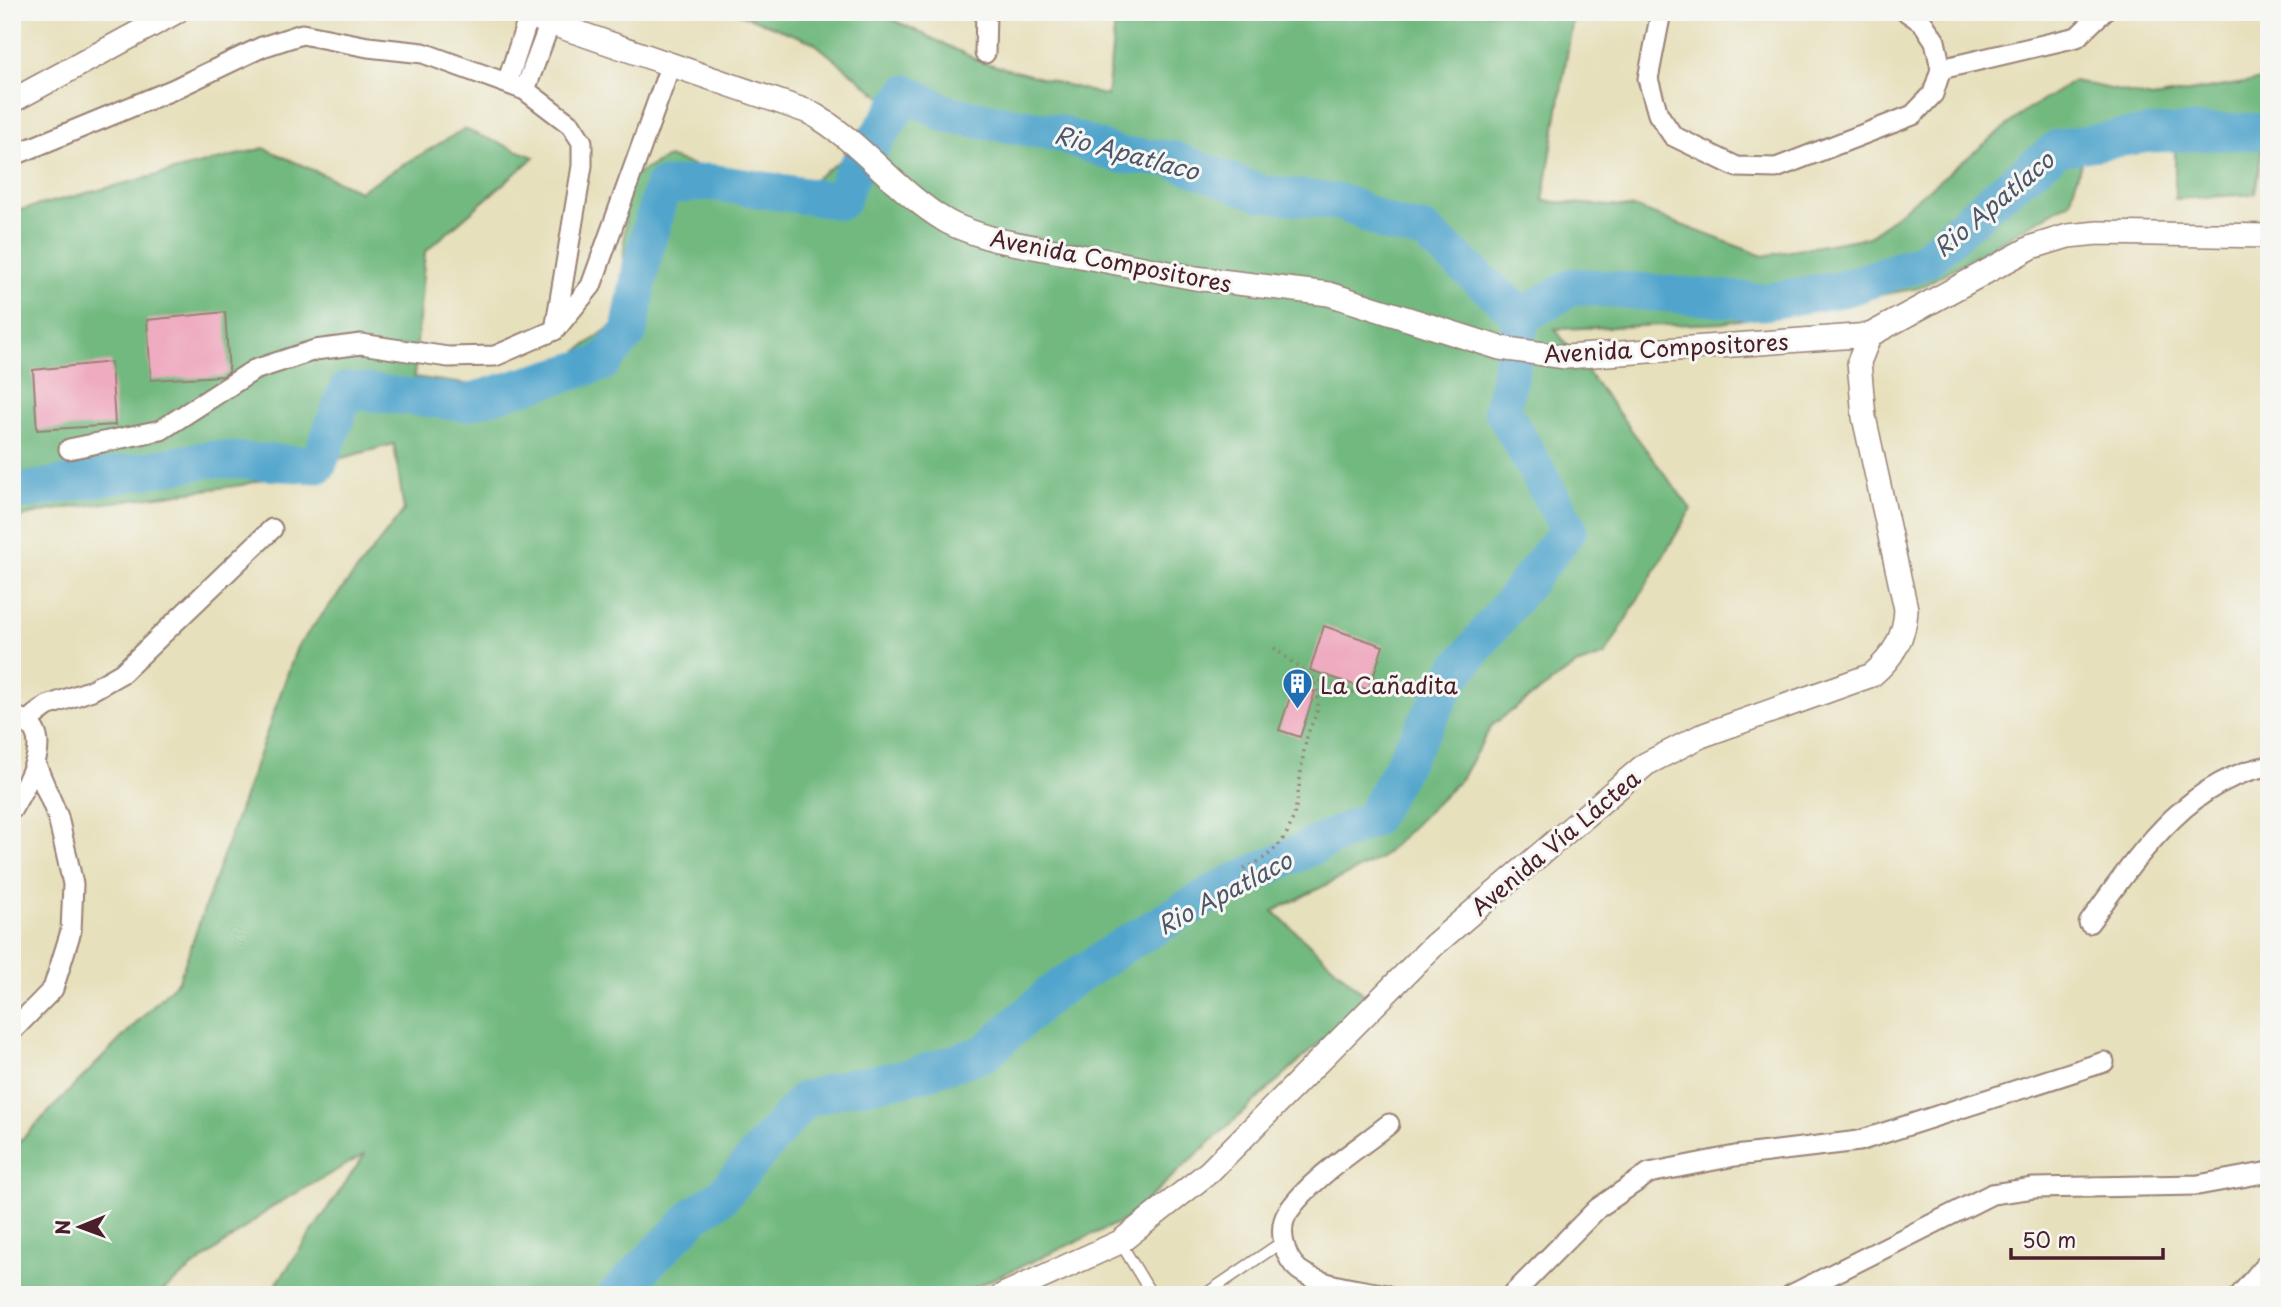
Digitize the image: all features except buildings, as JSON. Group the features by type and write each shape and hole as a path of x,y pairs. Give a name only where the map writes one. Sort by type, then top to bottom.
{"street":[{"path":"12,101 176,12"},
{"path":"985,53 986,12"},
{"path":"1661,12 1648,79 1658,114 1673,136 1737,167 1776,168 1913,115 1933,94 1941,69 1935,41 1923,23 1907,12"},
{"path":"1941,69 2077,37 2103,12"},
{"path":"516,87 532,17"},
{"name":"Avenida Compositores","path":"532,17 808,112 832,125 924,206 947,221 997,240 1205,279 1329,294 1442,332 1527,354 1566,357 1870,335 2032,247 2068,236 2098,233 2269,236"},
{"path":"12,156 172,90 262,47 302,34 368,47 423,53 516,87 571,125 582,142 582,166 555,330"},
{"path":"68,449 161,430 254,370 315,350 361,344 448,357 495,356 555,330 591,286 671,64"},
{"name":"Avenida Vía Láctea","path":"1003,1295 1120,1242 1209,1172 1434,945 1646,764 1700,736 1872,675 1886,663 1902,633 1906,609 1862,398 1859,362 1870,335"},
{"path":"12,1031 53,989 71,931 73,884 58,817 36,765 37,738 20,719 92,690 122,673 272,529"},
{"path":"12,809 36,765"},
{"path":"2089,923 2147,843 2194,802 2213,786 2269,766"},
{"path":"1512,1295 1598,1208 1649,1172 1735,1156 1859,1141 2104,1062"},
{"path":"1386,1295 1324,1281 1297,1270 1282,1242 1286,1213 1311,1187 1389,1124"},
{"path":"1791,1295 1992,1194 2034,1188 2198,1185 2269,1172"},
{"path":"2240,1295 2269,1261"}],"lane":[{"path":"1120,1242 1152,1295"},
{"path":"1204,1295 1282,1242"}],"path":[{"path":"1274,648 1314,679 1358,694"},
{"path":"1244,869 1261,861 1278,847 1290,827 1301,788 1305,744 1321,704 1314,679"}],"green space":[{"path":"735,12 877,12 982,62 1107,96 1116,12 1574,12 1543,201 1637,208 1763,256 1869,237 2024,112 2074,81 2152,98 2269,79 2269,148 2262,148 2255,194 2175,199 2175,148 2083,156 2070,202 1919,288 1722,323 1555,329 1691,509 1605,655 1576,665 1492,725 1461,779 1381,858 1273,911 1368,998 1125,1220 957,1295 269,1295 365,1154 272,1207 157,1295 12,1295 12,1149 179,980 297,647 404,510 394,444 242,485 52,510 12,519 12,212 264,148 359,191 464,129 534,157 425,252 414,377 523,392 622,318 626,179 668,157 791,196 903,115 813,42"}],"waterway":[{"path":"12,493 210,459 318,465 347,390 465,403 602,363 629,332 642,262 662,187 709,182 841,201 850,177 907,93 947,114 1058,133 1118,155 1171,159 1260,193 1344,203 1389,224 1425,232 1522,316"},
{"name":"Rio Apatlaco","path":"616,1295 696,1214 722,1196 804,1100 848,1087 910,1077 985,1053 1053,992 1124,945 1224,887 1372,819 1452,677 1569,529 1502,409 1522,316 1574,286 1763,302 1847,288 1924,261 1992,200 2058,148 2150,134 2269,131"}],"place":[{"name":"La Cañadita","path":"1297,711"}]}
